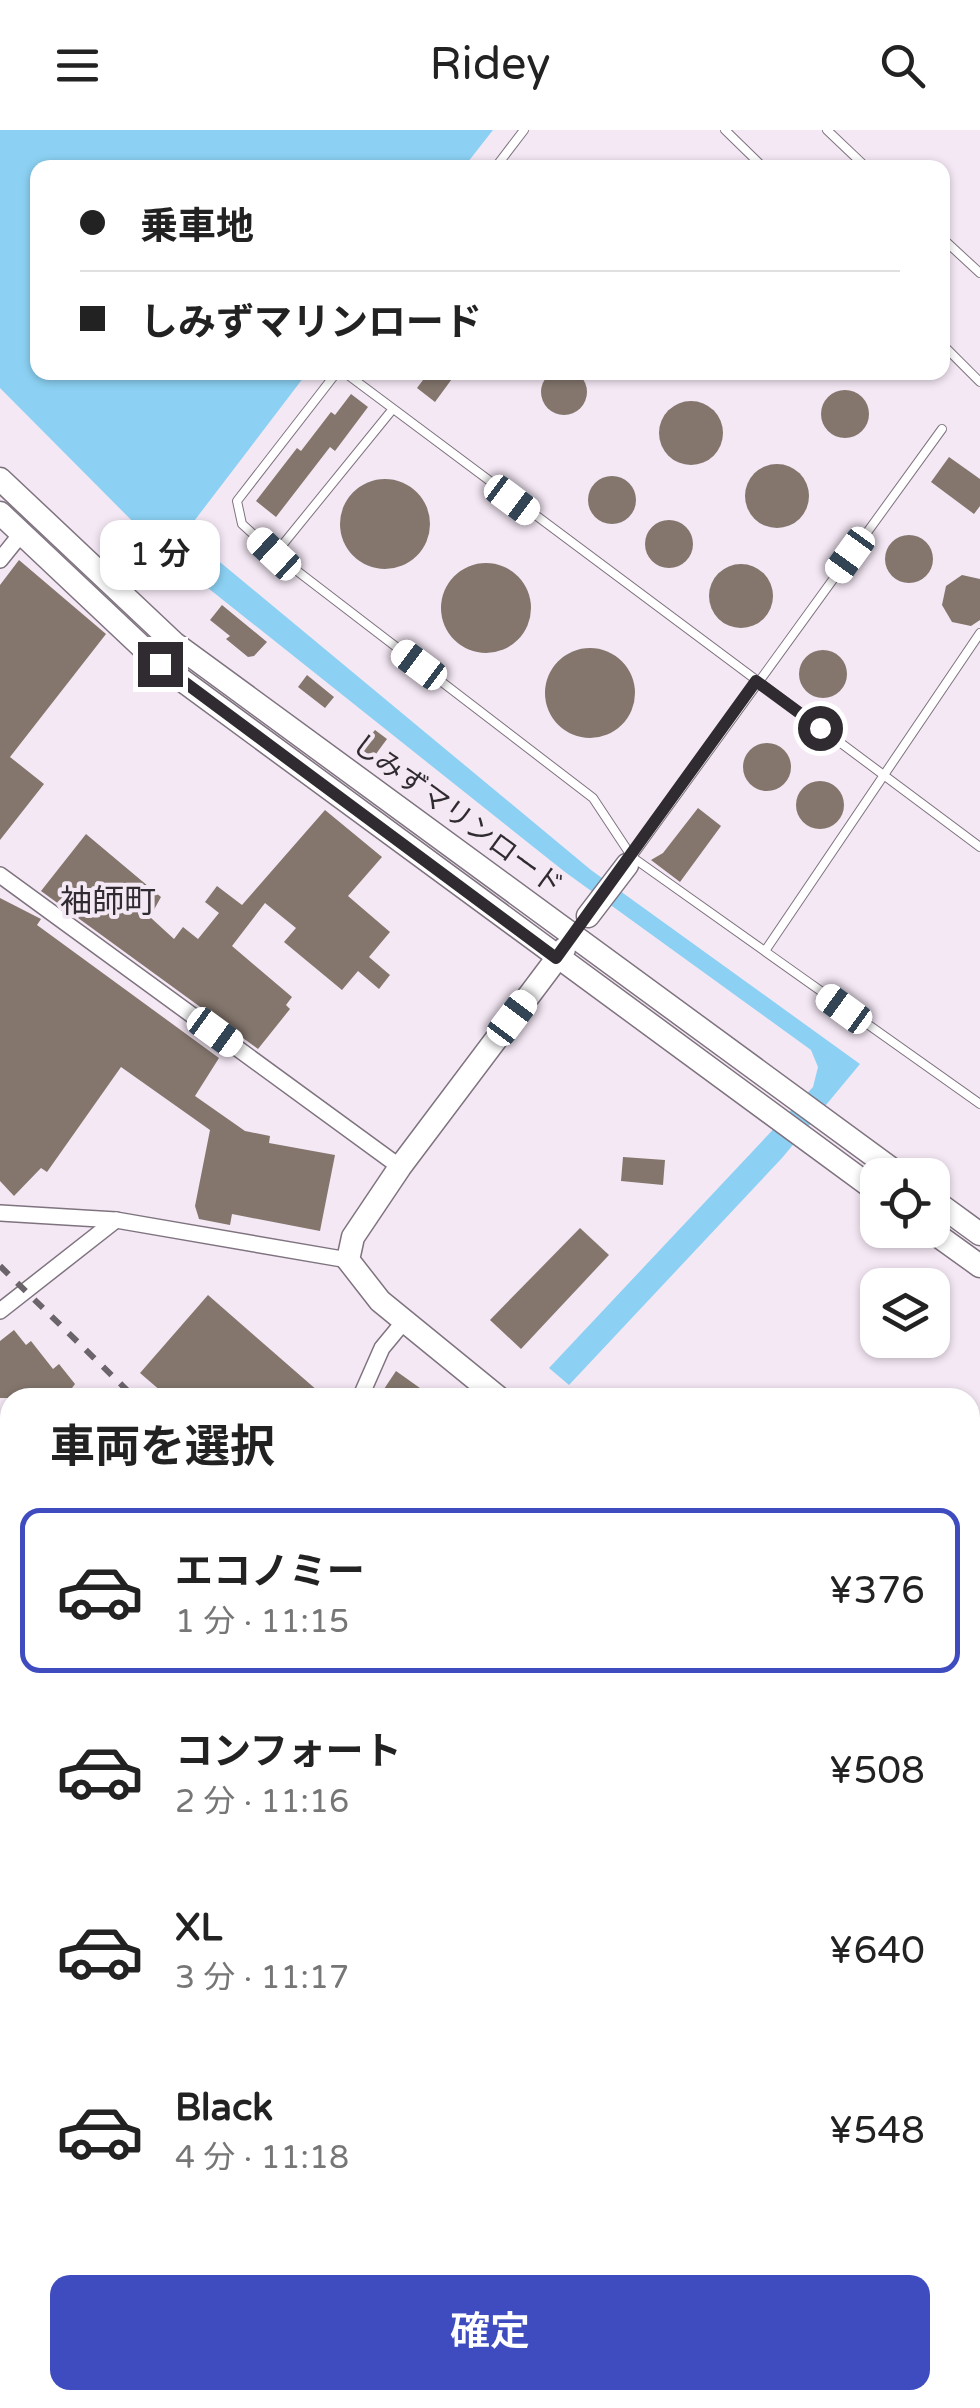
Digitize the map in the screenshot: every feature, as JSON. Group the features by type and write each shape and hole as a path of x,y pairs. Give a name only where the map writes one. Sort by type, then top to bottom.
{"street":[{"name":"しみずマリンロード","path":"0,479 174,643 877,1158"},
{"name":"しみずマリンロード","path":"0,513 160,664 860,1179"},
{"path":"0,560 21,534"},
{"path":"588,916 629,861"},
{"path":"0,875 400,1166"},
{"path":"348,1260 353,1238 400,1166 573,935"},
{"path":"950,1212 980,1234"},
{"path":"0,1213 116,1220 348,1260 380,1301 486,1388"},
{"path":"0,1311 116,1220"},
{"path":"950,1244 980,1266"},
{"path":"364,1388 382,1348 406,1319"}],"lane":[{"path":"501,160 524,130"},
{"path":"726,130 756,160"},
{"path":"827,130 859,160"},
{"path":"950,245 980,273"},
{"path":"950,352 980,382"},
{"path":"335,380 237,501 242,524 274,554 593,798 629,861 765,951 980,1104"},
{"path":"352,380 980,847"},
{"path":"274,554 392,410"},
{"path":"629,861 942,429"},
{"path":"765,951 980,634"},
{"path":"573,935 588,916"}],"water":[{"path":"0,130 493,130 469,160 30,160 30,380 302,380 185,533 591,870 860,1064 782,1158 569,1385 549,1368 813,1087 818,1067 811,1050 565,872 164,553 0,388"}],"building":[{"path":"423,380 451,380 435,402 417,388"},
{"path":"545,380 585,383 585,401 573,413 555,413 543,401"},
{"path":"845,390 862,397 869,414 862,431 845,438 828,431 821,414 828,397"},
{"path":"351,394 368,407 335,451 330,447 276,517 256,501 297,448 301,451 331,412 335,415"},
{"path":"691,401 714,410 723,433 714,456 691,465 668,456 659,433 668,410"},
{"path":"949,457 980,479 980,506 974,514 931,482"},
{"path":"777,464 800,473 809,496 800,519 777,528 754,519 745,496 754,473"},
{"path":"612,476 629,483 636,500 629,517 612,524 595,517 588,500 595,483"},
{"path":"385,479 417,492 430,524 417,556 385,569 353,556 340,524 353,492"},
{"path":"669,520 686,527 693,544 686,561 669,568 652,561 645,544 652,527"},
{"path":"909,535 926,542 933,559 926,576 909,583 892,576 885,559 892,542"},
{"path":"19,560 106,634 10,757 44,784 0,840 0,585"},
{"path":"486,563 518,576 531,608 518,640 486,653 454,640 441,608 454,576"},
{"path":"741,564 764,573 773,596 764,619 741,628 718,619 709,596 718,573"},
{"path":"962,575 980,579 980,620 971,626 952,622 942,605 946,586"},
{"path":"222,605 267,642 254,656 248,657 226,639 230,636 210,620"},
{"path":"590,648 622,661 635,693 622,725 590,738 558,725 545,693 558,661"},
{"path":"823,650 840,657 847,674 840,691 823,698 806,691 799,674 806,657"},
{"path":"307,675 334,697 325,708 298,687"},
{"path":"375,730 387,739 373,758 360,748"},
{"path":"767,743 784,750 791,767 784,784 767,791 750,784 743,767 750,750"},
{"path":"820,781 837,788 844,805 837,822 820,829 803,822 796,805 803,788"},
{"path":"698,808 721,826 680,882 651,860 663,853"},
{"path":"325,810 382,857 348,896 390,932 369,957 390,975 379,989 358,971 342,990 284,942 296,928 265,903 232,946 292,997 286,1005 290,1009 258,1049 41,891 86,834 161,897 150,917 174,939 183,927 198,939 219,913 205,902 217,886 242,905"},
{"path":"0,898 41,919 37,925 219,1058 195,1096 245,1131 270,1136 269,1143 335,1155 320,1231 232,1214 230,1225 199,1219 195,1206 210,1130 121,1067 47,1172 41,1168 14,1196 0,1181"},
{"path":"623,1157 665,1160 663,1185 621,1181"},
{"path":"580,1228 609,1255 521,1349 490,1320"},
{"path":"208,1295 315,1388 157,1388 140,1373"},
{"path":"14,1330 26,1345 31,1341 53,1369 59,1364 75,1384 72,1388 0,1388 0,1341"},
{"path":"396,1371 420,1388 385,1388"}],"railway":[{"path":"0,1266 125,1388"}],"district":[{"name":"袖師町","path":"108,901"}],"route":[{"path":"160,664 556,958 627,865 756,681 820,728"}]}
